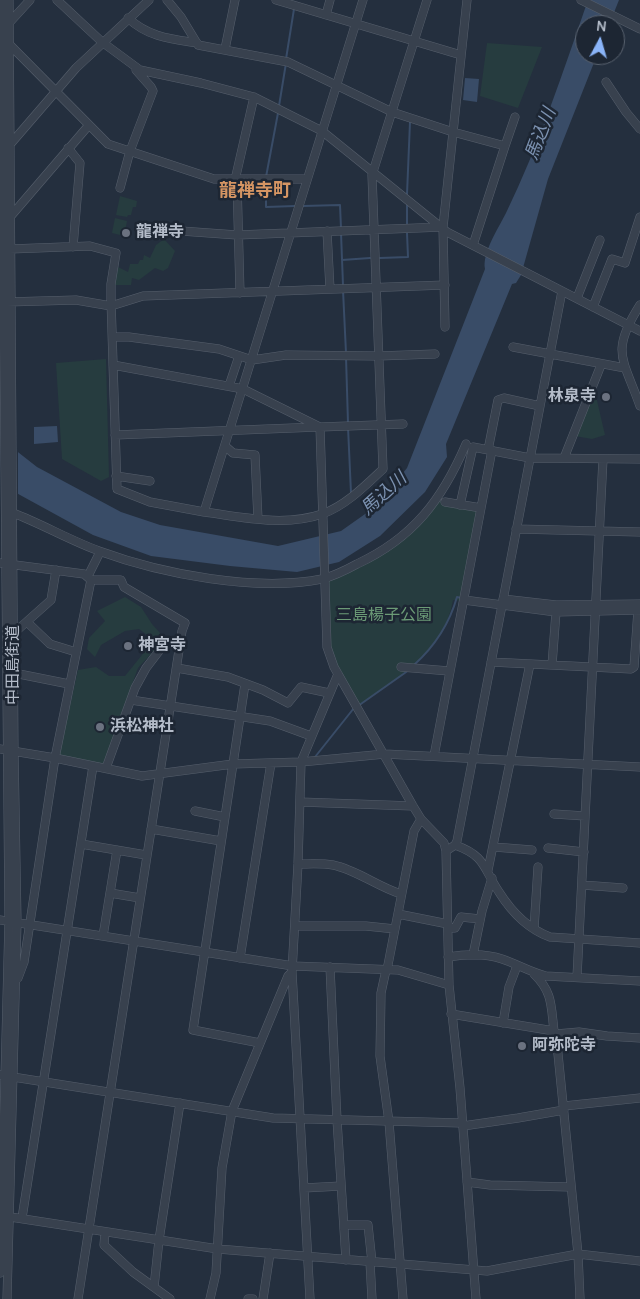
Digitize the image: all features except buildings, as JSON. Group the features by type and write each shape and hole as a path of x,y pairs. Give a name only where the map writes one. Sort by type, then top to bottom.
{"street":[{"name":"中田島街道","path":"2,0 0,32 9,436 6,564 7,750"},
{"name":"中田島街道","path":"4,249 10,217 4,145 9,23 8,0"},
{"path":"9,23 30,0"},
{"path":"57,0 102,42 133,66 147,73 201,83 254,97 322,131 448,232 640,330"},
{"path":"4,145 102,42 149,0"},
{"path":"167,0 181,17 197,43"},
{"path":"225,49 235,0"},
{"path":"276,0 461,54"},
{"path":"326,14 330,0"},
{"path":"204,512 363,0"},
{"path":"4,249 90,246 116,253 111,284 111,306 117,489 150,502 204,512 279,521 322,517 357,493 382,469 373,230 373,171 427,0"},
{"path":"445,327 443,227 467,0"},
{"path":"581,0 640,29"},
{"path":"128,18 136,26 158,36 286,62 392,112 453,132 505,146"},
{"path":"8,44 108,144 211,179 307,179"},
{"path":"120,188 130,151 153,92 133,66"},
{"path":"606,82 640,129"},
{"path":"240,293 236,180 254,97"},
{"path":"475,246 515,117"},
{"path":"10,217 89,125"},
{"path":"68,148 80,163 73,247"},
{"path":"593,306 612,259 626,263 640,217"},
{"path":"166,230 237,235 443,227"},
{"path":"327,231 330,288"},
{"path":"577,298 600,240"},
{"path":"5,302 76,300 111,306 143,296 445,285"},
{"path":"455,846 562,290"},
{"name":"中田島街道","path":"5,302 2,417 9,436"},
{"path":"640,305 628,324 621,343 625,368 640,406"},
{"path":"112,337 129,337 218,349 252,360 286,355 378,356 435,354"},
{"path":"513,348 625,368"},
{"path":"229,386 239,356"},
{"path":"113,365 243,389 320,427"},
{"path":"564,458 601,365"},
{"path":"434,756 481,508 498,400 504,398 540,406"},
{"path":"115,435 403,424"},
{"path":"320,427 328,654 413,806 421,819 444,843 446,851 449,985 463,1125 476,1299"},
{"path":"7,507 63,537 100,552 154,567 223,579 269,583 324,577 370,558 409,530 439,496 454,472 466,444"},
{"path":"225,446 234,453 256,455 258,519"},
{"path":"460,504 473,447 530,458 640,460"},
{"path":"577,977 604,459"},
{"path":"116,476 150,481"},
{"path":"445,502 481,508"},
{"path":"516,529 640,532"},
{"path":"16,986 24,962 55,758 89,578 100,552"},
{"name":"中田島街道","path":"0,1273 4,1216 6,1076 16,986 6,687 14,633 6,564"},
{"path":"6,564 56,570 89,578 121,580 124,587 186,623 182,631 150,829 78,1299"},
{"path":"14,633 51,600 56,570"},
{"path":"464,600 597,608 639,608 634,667 631,669 491,662"},
{"path":"503,602 556,612 597,608"},
{"path":"552,665 556,612"},
{"path":"27,622 50,644 76,652"},
{"path":"106,768 135,688 146,668 160,651"},
{"path":"488,870 530,664"},
{"path":"401,667 449,672"},
{"path":"177,668 223,676 288,703 301,687 329,693"},
{"path":"7,672 70,684"},
{"path":"310,1299 293,969 301,762 338,674"},
{"path":"245,684 192,1030 260,1044"},
{"path":"0,702 6,687"},
{"path":"131,700 270,721 311,736"},
{"path":"7,750 142,776 233,764 301,762 385,754 640,767"},
{"path":"240,958 271,763"},
{"path":"22,1218 93,766"},
{"path":"300,802 413,806"},
{"path":"195,811 224,817"},
{"path":"554,814 586,816"},
{"path":"403,1299 389,1122 380,1056 381,993 414,831 421,819"},
{"path":"150,829 221,841"},
{"path":"82,844 146,855"},
{"path":"446,851 455,846 466,849 481,860 498,891 512,910 526,924 550,937 640,943"},
{"path":"494,847 532,850"},
{"path":"548,848 584,852"},
{"path":"103,936 117,850"},
{"path":"298,864 341,867 388,890 402,894"},
{"path":"534,929 538,867"},
{"path":"473,955 480,919 492,878"},
{"path":"582,884 623,888"},
{"path":"110,893 140,898"},
{"path":"398,914 455,928 461,917 480,919"},
{"path":"0,920 240,958 293,969 330,967 398,970 449,985"},
{"name":"中田島街道","path":"7,1299 2,1145 13,922"},
{"path":"295,926 366,926 395,929"},
{"path":"448,957 473,955 501,959 546,976 640,981"},
{"path":"503,1023 509,987 517,966"},
{"path":"330,967 346,1260"},
{"path":"212,1298 218,1249 222,1168 232,1111 288,976 293,969"},
{"path":"532,972 541,981 551,998 564,1108 570,1187 578,1254 580,1299"},
{"path":"452,1014 555,1032 579,1032 640,1038"},
{"path":"6,1076 273,1118 463,1125 518,1118 564,1108 640,1098"},
{"path":"154,1287 158,1240 180,1103"},
{"path":"467,1182 490,1186 570,1187"},
{"path":"304,1188 341,1186"},
{"path":"4,1216 218,1249 487,1272 578,1254 640,1261"},
{"path":"344,1225 368,1225 372,1299"},
{"path":"104,1232 104,1245 134,1272 170,1299"},
{"path":"263,1299 270,1253"},
{"path":"248,1299 253,1299"}],"green space":[{"path":"487,43 542,47 518,108 480,96"},
{"path":"120,196 137,201 131,215 127,217 116,215"},
{"path":"115,218 127,221 124,236 112,233"},
{"path":"164,239 175,251 168,268 163,271 155,268 139,280 132,278 131,285 115,285 118,267 128,272 130,264 138,264 140,260 143,260 144,255 150,258 156,245"},
{"path":"106,359 109,477 101,481 62,459 56,363"},
{"path":"591,391 595,392 605,435 592,439 575,436"},
{"name":"三島楊子公園","path":"439,499 443,504 476,509 477,512 461,601 453,600 448,618 440,634 418,661 360,705 341,675 330,649 327,585 329,580 365,564"},
{"path":"125,597 141,607 160,633 160,644 138,668 103,764 59,755 78,670 96,667 109,676 125,676 154,640 139,629 125,631 101,645 95,657 87,649 89,638 105,621 97,611"}],"water":[{"path":"588,0 619,0 613,15 583,15"},
{"name":"馬込川","path":"575,38 575,65 593,65 548,179 521,275 516,283 512,284 446,444 447,457 425,492 380,536 339,562 297,572 151,556 93,535 0,484 0,438 37,467 121,512 160,525 278,546 341,531 375,507 407,468 485,269 488,248 518,187"},
{"path":"465,78 479,79 477,102 463,100"},
{"path":"57,426 58,442 34,444 34,427"}],"pier":[{"path":"0,435 18,449 18,496 0,486"}],"waterway":[{"path":"286,59 294,9"},
{"path":"279,106 286,63"},
{"path":"266,177 278,113"},
{"path":"407,194 410,122"},
{"path":"266,182 266,207 295,206"},
{"path":"407,203 407,226"},
{"path":"303,206 340,205 341,228"},
{"path":"341,233 343,285"},
{"path":"380,258 408,257 407,233"},
{"path":"342,260 370,258"},
{"path":"343,290 346,353"},
{"path":"346,357 348,423"},
{"path":"348,427 351,493"},
{"path":"414,665 435,643 450,617 457,597 461,598"},
{"path":"358,706 409,670"},
{"path":"315,757 354,708"}],"place":[{"name":"龍禅寺","path":"126,233"},
{"name":"林泉寺","path":"606,397"},
{"name":"神宮寺","path":"128,646"},
{"name":"浜松神社","path":"100,727"},
{"name":"阿弥陀寺","path":"522,1046"}],"district":[{"name":"龍禅寺町","path":"255,191"}]}
